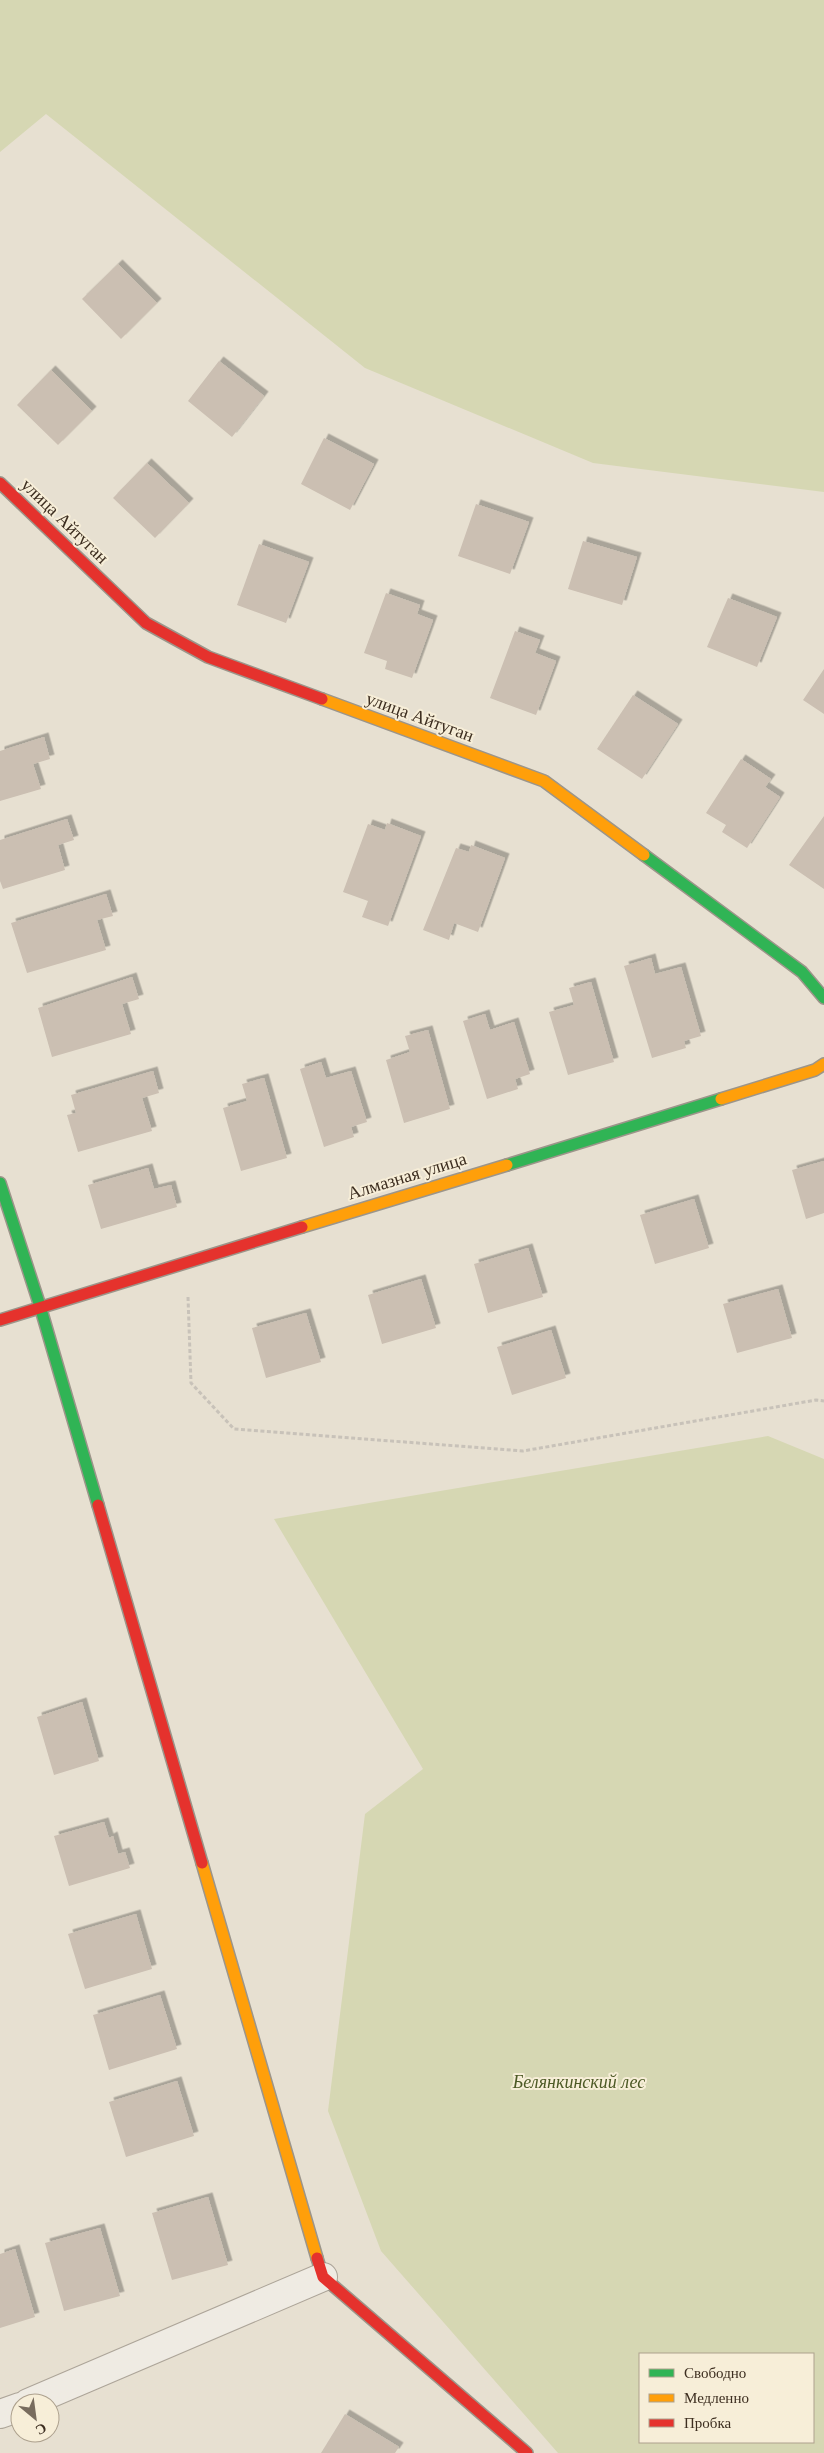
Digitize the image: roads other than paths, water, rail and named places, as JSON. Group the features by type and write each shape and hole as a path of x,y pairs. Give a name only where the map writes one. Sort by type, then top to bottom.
{"street":[{"name":"улица Айтуган","path":"0,483 146,623 208,657 544,781 802,972 824,998"},
{"name":"Алмазная улица","path":"0,1320 40,1306 186,1264 561,1146 815,1070 824,1064"},
{"path":"0,1183 40,1306 323,2277 527,2453"},
{"path":"51,2393 323,2277"}],"park label":[{"name":"Белянкинский лес","path":"579,2082"}]}
